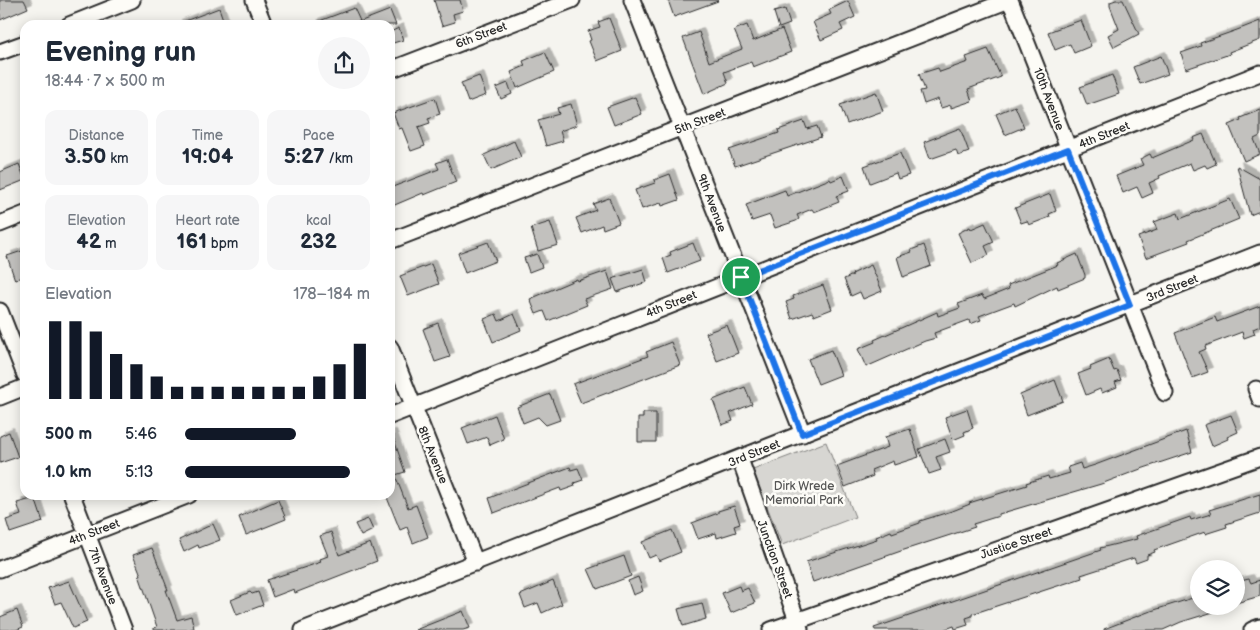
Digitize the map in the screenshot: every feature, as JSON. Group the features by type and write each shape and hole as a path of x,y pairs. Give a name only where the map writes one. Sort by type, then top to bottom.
{"street":[{"path":"82,20 132,0"},
{"path":"254,0 262,20"},
{"name":"6th Street","path":"395,68 572,0"},
{"name":"9th Avenue","path":"632,0 802,434"},
{"name":"5th Street","path":"395,239 1010,0"},
{"name":"10th Avenue","path":"1010,0 1165,393"},
{"path":"0,52 20,44"},
{"name":"4th Street","path":"395,414 1260,73"},
{"path":"0,224 20,216"},
{"name":"3rd Street","path":"303,630 1260,253"},
{"path":"0,311 20,362"},
{"name":"8th Avenue","path":"395,360 476,563"},
{"path":"0,397 20,389"},
{"name":"Justice Street","path":"771,630 799,625 1260,457"},
{"name":"Junction Street","path":"740,459 799,625"},
{"name":"7th Avenue","path":"74,500 124,630"},
{"name":"4th Street","path":"0,569 176,500"},
{"path":"1252,630 1260,627"}],"green space":[{"name":"Dirk Wrede Memorial Park","path":"826,442 855,517 782,545 753,470"}],"building":[{"path":"0,0 24,0 28,8 0,20"},
{"path":"434,0 460,0 463,11 453,14 455,22 442,26"},
{"path":"668,0 717,0 718,1 674,17"},
{"path":"1123,0 1139,34 1114,47 1108,35 1119,29 1110,6 1110,2"},
{"path":"848,1 855,17 840,24 843,30 821,40 813,22 831,14 829,10"},
{"path":"219,8 223,20 188,20"},
{"path":"354,8 360,20 322,20"},
{"path":"785,9 790,24 779,28 774,12"},
{"path":"390,10 394,20 364,20"},
{"path":"609,18 622,51 597,61 589,41 591,40 588,31 600,27 598,22"},
{"path":"1081,20 1091,46 1074,53 1070,44 1055,50 1048,32"},
{"path":"1260,21 1260,40 1229,52 1230,54 1186,69 1181,53 1201,46 1200,43"},
{"path":"747,25 753,41 782,29 791,52 753,67 751,62 724,72 728,83 704,94 683,38 699,32 709,62 742,49 734,30"},
{"path":"399,28 403,40 395,42 395,30"},
{"path":"988,49 1001,77 968,89 972,101 951,108 951,105 941,108 938,99 924,104 920,91 925,90 919,74 938,68 940,72 968,62 966,57"},
{"path":"545,52 554,72 517,88 511,72 525,66 523,61"},
{"path":"1161,56 1168,74 1140,84 1133,67"},
{"path":"1112,75 1119,94 1087,105 1080,87"},
{"path":"479,76 486,95 468,102 461,83"},
{"path":"508,83 512,94 501,99 496,88"},
{"path":"876,92 883,111 847,124 840,105"},
{"path":"635,97 642,114 614,125 607,107"},
{"path":"435,98 440,114 428,118 430,123 418,127 425,146 411,151 402,128 399,129 395,112"},
{"path":"571,104 577,125 560,131 563,141 546,146 538,120 559,114 557,108"},
{"path":"1015,106 1024,127 1005,135 996,114"},
{"path":"1260,110 1260,136 1254,139 1260,154 1244,161 1229,125 1241,120 1240,118"},
{"path":"804,121 807,129 817,126 821,137 735,166 729,150 779,133 778,130"},
{"path":"960,128 969,152 958,156 956,150 930,159 924,142"},
{"path":"1203,134 1216,164 1207,168 1205,165 1193,170 1190,163 1159,176 1160,178 1149,183 1153,193 1142,198 1137,187 1123,193 1116,176 1143,165 1140,159 1150,154 1152,158 1194,140 1193,138"},
{"path":"514,141 521,157 491,170 484,155"},
{"path":"900,153 909,175 898,179 896,173 870,183 864,166"},
{"path":"447,159 456,182 395,205 395,186 439,169 436,163"},
{"path":"19,164 20,182 0,190 0,172"},
{"path":"1237,166 1260,179 1260,211 1250,215"},
{"path":"670,174 679,200 662,206 661,203 642,209 635,190 655,183 654,180"},
{"path":"843,176 849,191 836,196 839,202 814,212 812,209 797,215 799,219 796,221 775,228 770,215 752,221 746,205 785,190 787,196 830,179 831,181"},
{"path":"1050,194 1056,211 1049,214 1050,217 1029,225 1027,221 1021,223 1015,208"},
{"path":"609,198 619,223 603,229 602,225 582,233 576,218 596,210 593,204"},
{"path":"1230,199 1239,219 1188,240 1189,242 1146,258 1138,237 1157,230 1154,222 1178,213 1180,219"},
{"path":"550,222 558,245 538,251 531,228"},
{"path":"985,223 994,242 985,246 989,255 972,263 958,233"},
{"path":"488,242 496,261 465,273 458,253"},
{"path":"693,243 700,261 668,273 663,258 671,255 670,252"},
{"path":"924,245 931,266 903,277 897,257 912,252 911,250"},
{"path":"20,252 20,278 15,280 7,256"},
{"path":"537,254 542,267 529,272 524,258"},
{"path":"1077,254 1085,278 1058,289 1057,286 1015,306 1014,303 979,316 981,320 970,324 969,320 934,333 936,338 866,367 858,349 875,342 874,340 937,312 938,316 960,308 958,304 982,295 984,299 1009,289 1008,285 1058,265 1057,263"},
{"path":"431,264 439,284 408,296 400,276"},
{"path":"871,265 882,291 863,299 860,292 851,296 844,279"},
{"path":"643,269 647,282 617,292 612,279"},
{"path":"607,271 613,289 584,299 587,305 548,321 544,311 536,314 530,299 577,279 578,281"},
{"path":"823,285 832,309 814,316 812,312 792,319 786,302 794,299 793,296"},
{"path":"1260,306 1260,326 1253,329 1255,334 1244,338 1242,332 1205,346 1206,349 1199,352 1208,372 1192,378 1175,333 1215,317 1217,322"},
{"path":"496,314 499,321 514,314 521,330 493,342 484,319"},
{"path":"438,323 450,357 435,362 423,329"},
{"path":"727,325 738,353 717,361 706,333"},
{"path":"671,342 680,365 581,403 573,384 648,356 646,352"},
{"path":"831,350 841,375 818,384 808,359"},
{"path":"1109,359 1114,371 1117,370 1121,380 1115,382 1117,387 1102,393 1100,389 1086,395 1078,374"},
{"path":"1055,380 1063,401 1027,415 1020,395"},
{"path":"745,387 752,404 730,413 733,421 722,425 713,400"},
{"path":"550,394 560,420 546,425 538,417 523,423 517,407"},
{"path":"967,409 973,428 964,432 965,435 953,440 945,417"},
{"path":"643,413 656,413 656,442 638,442 638,418 643,418"},
{"path":"495,415 504,439 490,445 487,437 468,444 462,428"},
{"path":"1231,415 1238,432 1212,446 1204,425"},
{"path":"910,429 919,457 894,465 893,461 871,470 873,476 845,487 837,466 888,447 885,437"},
{"path":"1186,431 1192,452 1101,484 999,514 999,516 973,524 975,527 813,582 806,562 877,539 876,537 891,531 892,533 969,503 1027,485 1026,483 1048,476 1049,479 1070,473 1068,467 1080,463 1082,469"},
{"path":"9,432 18,457 0,463 0,436"},
{"path":"945,439 950,452 936,457 941,470 929,474 919,449"},
{"path":"395,443 405,472 395,475"},
{"path":"570,467 571,470 578,468 583,480 574,483 575,486 561,491 560,488 494,513 489,498"},
{"path":"395,475 408,508 416,505 428,537 413,543 407,527 400,530 388,500 395,500"},
{"path":"1260,494 1260,513 1226,524 1227,527 1205,534 1205,532 1154,550 1155,552 1147,555 1147,559 1136,563 1134,558 1081,575 1082,578 972,614 972,616 966,618 968,625 955,629 954,626 943,630 875,630 874,628 1101,550 1100,548 1137,539 1136,536 1190,517 1191,520 1211,514 1209,510"},
{"path":"36,500 43,522 10,533 6,520 21,515 17,503"},
{"path":"278,500 286,519 246,535 239,517"},
{"path":"734,506 740,524 734,526 736,532 717,538 716,533 698,539 692,523"},
{"path":"368,519 373,530 361,536 355,524"},
{"path":"213,524 220,540 199,548 198,545 184,552 179,540"},
{"path":"672,530 681,552 659,561 656,555 649,558 642,542"},
{"path":"331,532 339,555 370,543 377,561 295,593 294,589 273,597 267,580 321,562 320,559 328,556 320,536"},
{"path":"152,548 177,620 191,616 194,628 188,630 154,630 157,627 133,555"},
{"path":"624,556 631,576 597,589 588,569"},
{"path":"638,577 643,591 633,595 628,581"},
{"path":"1249,579 1251,583 1260,580 1260,596 1245,600 1245,580"},
{"path":"69,581 87,622 73,628 61,602 55,604 48,588"},
{"path":"553,581 562,604 542,613 538,603 525,608 520,595"},
{"path":"739,586 741,591 748,588 755,603 731,613 722,593"},
{"path":"250,592 252,594 258,592 263,605 237,615 231,600"},
{"path":"1190,599 1190,615 1204,615 1163,630 1104,630 1148,612"},
{"path":"702,603 706,619 683,626 678,609"},
{"path":"17,610 23,627 16,630 0,630 0,617"},
{"path":"463,611 470,628 463,630 415,630"}],"route":[{"path":"1068,149 1130,305 802,434 741,277 1068,149"}]}
